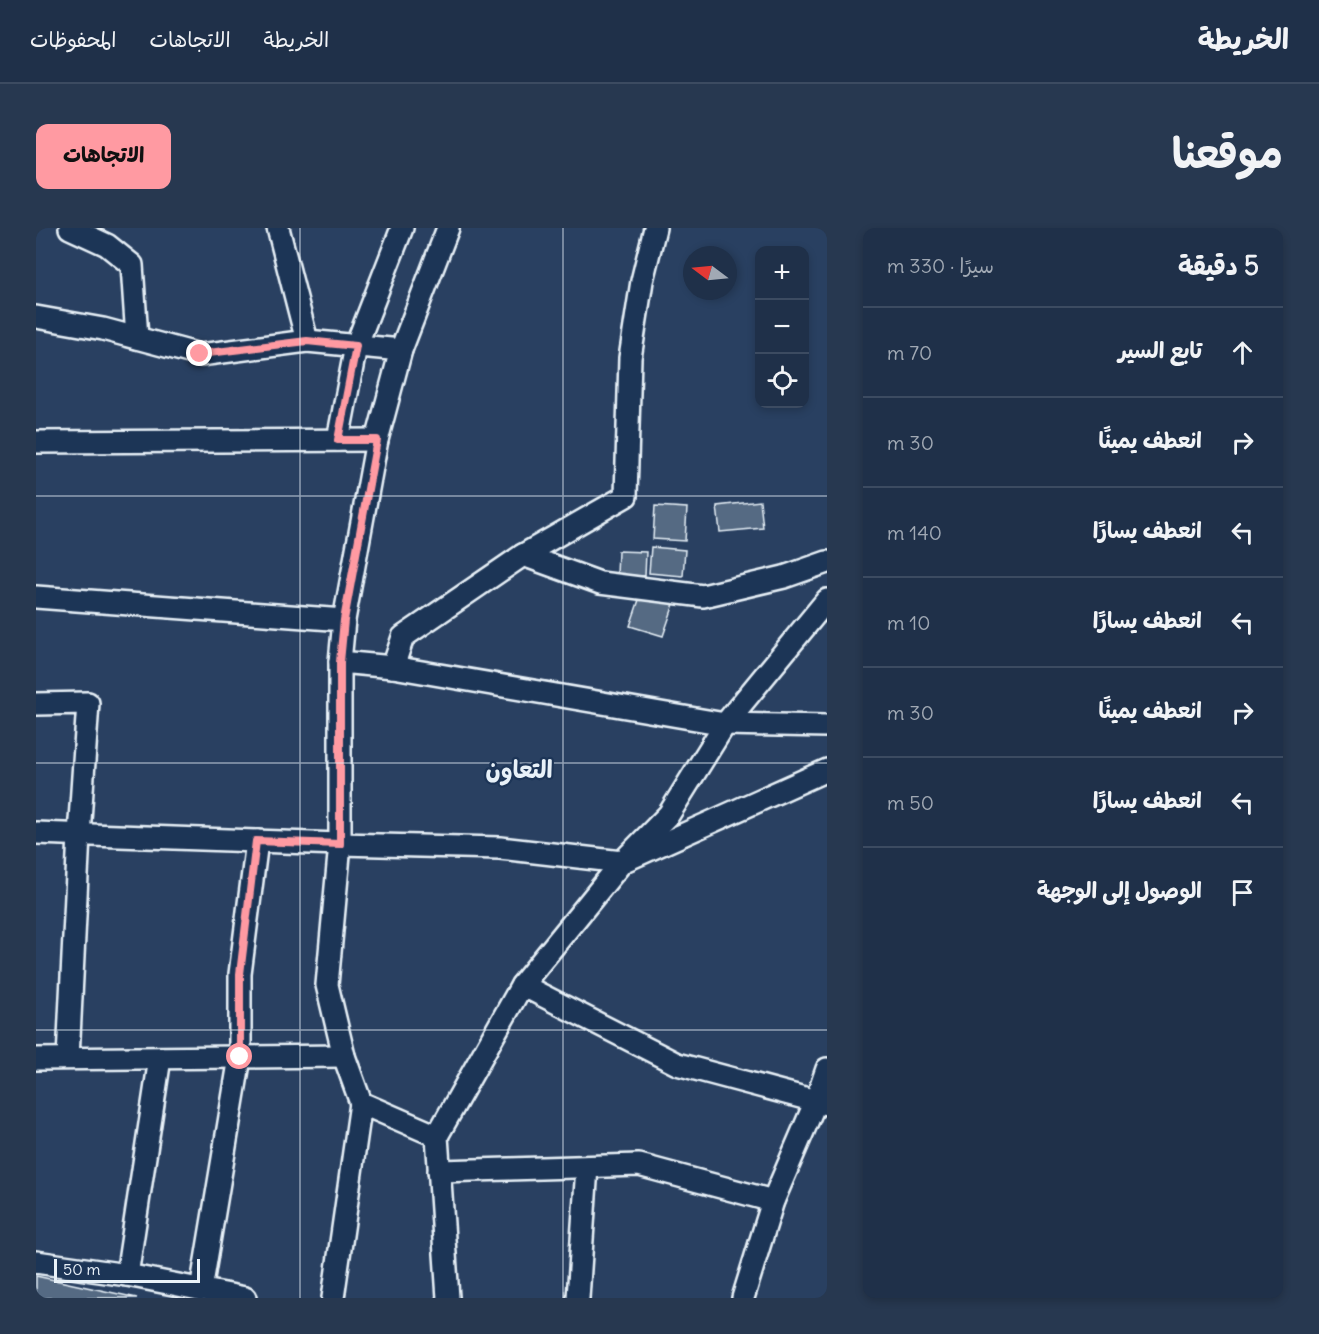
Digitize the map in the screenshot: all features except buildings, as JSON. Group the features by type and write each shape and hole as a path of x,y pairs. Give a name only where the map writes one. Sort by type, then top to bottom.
{"street":[{"path":"70,228 107,245 132,265 137,338"},
{"path":"278,228 307,341"},
{"path":"338,440 356,346 402,228"},
{"path":"333,1298 361,1103 344,1056 327,985 340,844 340,662 344,620 377,440 401,350 448,228"},
{"path":"393,667 403,637 523,555 626,496 630,358 642,281 655,228"},
{"path":"36,316 103,329 200,354 307,341 401,350"},
{"path":"36,442 377,440"},
{"path":"523,555 600,583 703,596 784,577 827,562"},
{"path":"36,597 344,620"},
{"path":"448,1298 437,1136 522,985 622,862 669,814 725,724 827,600"},
{"path":"340,662 393,667 725,724 827,726"},
{"path":"36,704 88,703 68,1058"},
{"path":"36,833 500,848 622,862 827,770"},
{"path":"201,1290 240,1057 240,974 256,841"},
{"path":"522,985 677,1064 822,1102"},
{"path":"36,1059 344,1056"},
{"path":"127,1275 160,1058"},
{"path":"743,1298 773,1201 822,1102 827,1069"},
{"path":"361,1103 437,1136"},
{"path":"439,1171 639,1165 773,1201"},
{"path":"578,1298 587,1167"},
{"path":"36,1262 127,1275 245,1298"}],"district":[{"name":"التعاون","path":"519,769"}],"route":[{"path":"200,354 307,341 356,346 338,440 377,440 344,620 340,662 340,844 256,841 240,974 240,1057"}]}
